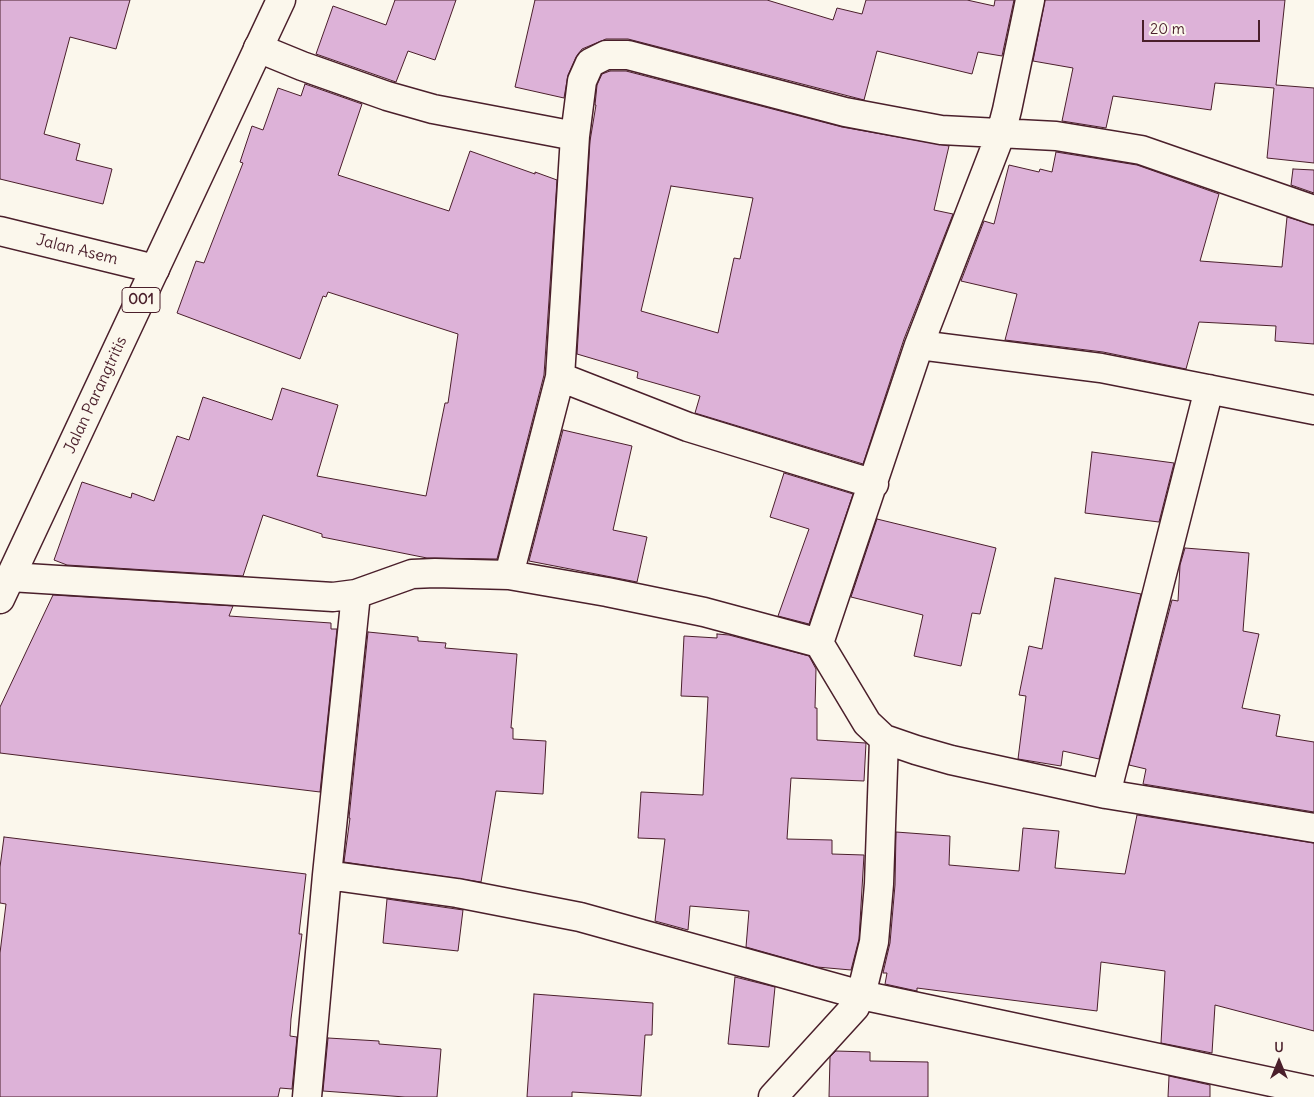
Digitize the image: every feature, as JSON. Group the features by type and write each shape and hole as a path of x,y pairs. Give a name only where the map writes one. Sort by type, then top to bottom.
{"street":[{"name":"Jalan Parangtritis","path":"5,588 281,0"},
{"path":"819,643 920,345 1001,132 1030,0"},
{"path":"258,48 302,66 387,96 424,106 575,136"},
{"path":"509,575 560,377 575,136 582,81 590,63 606,56 628,55 845,112 941,130 1056,136 1141,150 1314,210"},
{"name":"Jalan Asem","path":"0,231 155,269"},
{"path":"920,345 1101,368 1314,410"},
{"path":"560,377 688,427 874,484"},
{"path":"1106,794 1209,389"},
{"path":"5,588 332,597 356,594 412,574 435,573 509,575 607,592 704,612 819,643 867,723 884,739 916,750 951,760 1106,794 1314,828"},
{"path":"307,1097 327,874 356,594"},
{"path":"773,1097 850,1012 861,995 874,942 879,894 884,739"},
{"path":"327,874 456,893 580,917 861,995 1314,1091"}],"building":[{"path":"0,0 130,0 116,49 70,37 44,134 80,144 76,160 112,169 103,204 0,179"},
{"path":"395,0 456,0 435,60 408,51 396,82 316,54 333,6 386,25"},
{"path":"535,0 767,0 833,20 837,8 862,14 866,0 967,0 994,6 995,0 1014,0 1002,56 978,52 972,74 877,51 864,100 628,39 606,39 582,49 568,75 564,98 515,87"},
{"path":"1045,0 1285,0 1276,85 1314,88 1314,163 1267,158 1274,88 1215,83 1211,110 1113,96 1106,128 1062,121 1073,68 1033,61"},
{"path":"610,71 626,71 842,127 949,146 934,210 953,214 904,339 863,464 695,413 700,396 637,378 638,372 577,354 590,141 597,85 602,74","holes":["671,186 753,198 740,259 734,258 718,333 641,311"]},
{"path":"305,84 362,104 338,175 449,211 470,151 557,180 544,375 497,559 427,558 322,537 322,534 263,515 243,576 67,565 54,560 82,482 131,498 132,493 154,501 177,436 189,440 203,397 272,420 282,388 338,405 317,476 426,496 445,403 448,403 458,334 328,292 326,297 323,296 300,359 177,313 196,261 204,263 243,163 240,162 252,126 263,130 278,88 301,96"},
{"path":"1056,152 1137,165 1219,194 1200,261 1282,267 1287,217 1314,225 1314,344 1275,341 1276,326 1199,322 1186,369 1103,352 1005,340 1017,294 961,281 984,221 994,224 1009,165 1039,172 1040,169 1052,172"},
{"path":"1293,169 1314,170 1314,193 1291,185"},
{"path":"563,430 632,446 613,530 647,537 637,582 529,561"},
{"path":"1092,452 1174,463 1159,522 1085,513"},
{"path":"784,473 853,494 809,624 778,616 809,529 770,517"},
{"path":"877,519 996,548 980,614 972,613 961,666 914,656 923,615 851,597"},
{"path":"1185,548 1249,553 1243,631 1259,634 1242,708 1280,715 1276,736 1314,742 1314,812 1143,784 1146,769 1129,765 1172,600 1178,601 1180,565"},
{"path":"1055,578 1141,594 1099,759 1063,751 1061,766 1018,759 1026,696 1019,695 1029,646 1042,649"},
{"path":"53,595 233,606 229,616 331,623 331,629 337,629 320,792 0,753 0,707"},
{"path":"368,632 418,637 418,641 446,643 445,648 517,654 511,728 513,728 513,739 546,741 543,794 496,791 481,882 344,862"},
{"path":"717,634 729,635 809,656 816,669 815,708 817,708 817,740 866,743 864,781 791,778 787,839 832,840 832,854 864,855 859,939 851,970 817,967 746,947 749,911 690,906 688,930 655,921 665,839 638,838 641,792 703,795 708,697 681,696 684,636 717,638"},
{"path":"1137,815 1314,843 1314,1031 1215,1005 1212,1053 1161,1043 1165,971 1101,962 1097,1011 917,988 917,991 885,984 887,973 883,973 890,943 895,885 896,832 950,836 949,865 1019,871 1023,828 1059,831 1055,868 1125,874"},
{"path":"4,837 306,874 299,934 302,934 291,1019 290,1036 297,1037 292,1089 280,1088 278,1097 0,1097 0,953 6,904 0,903 0,867"},
{"path":"387,899 463,910 458,951 383,943"},
{"path":"735,977 775,987 769,1047 728,1044"},
{"path":"534,994 653,1003 652,1035 645,1035 641,1096 572,1092 572,1097 527,1097"},
{"path":"328,1038 379,1041 379,1044 441,1049 437,1097 405,1097 323,1091"},
{"path":"836,1051 870,1052 870,1061 928,1062 928,1097 829,1097 830,1057"},
{"path":"1169,1076 1210,1085 1210,1097 1168,1097"}]}
